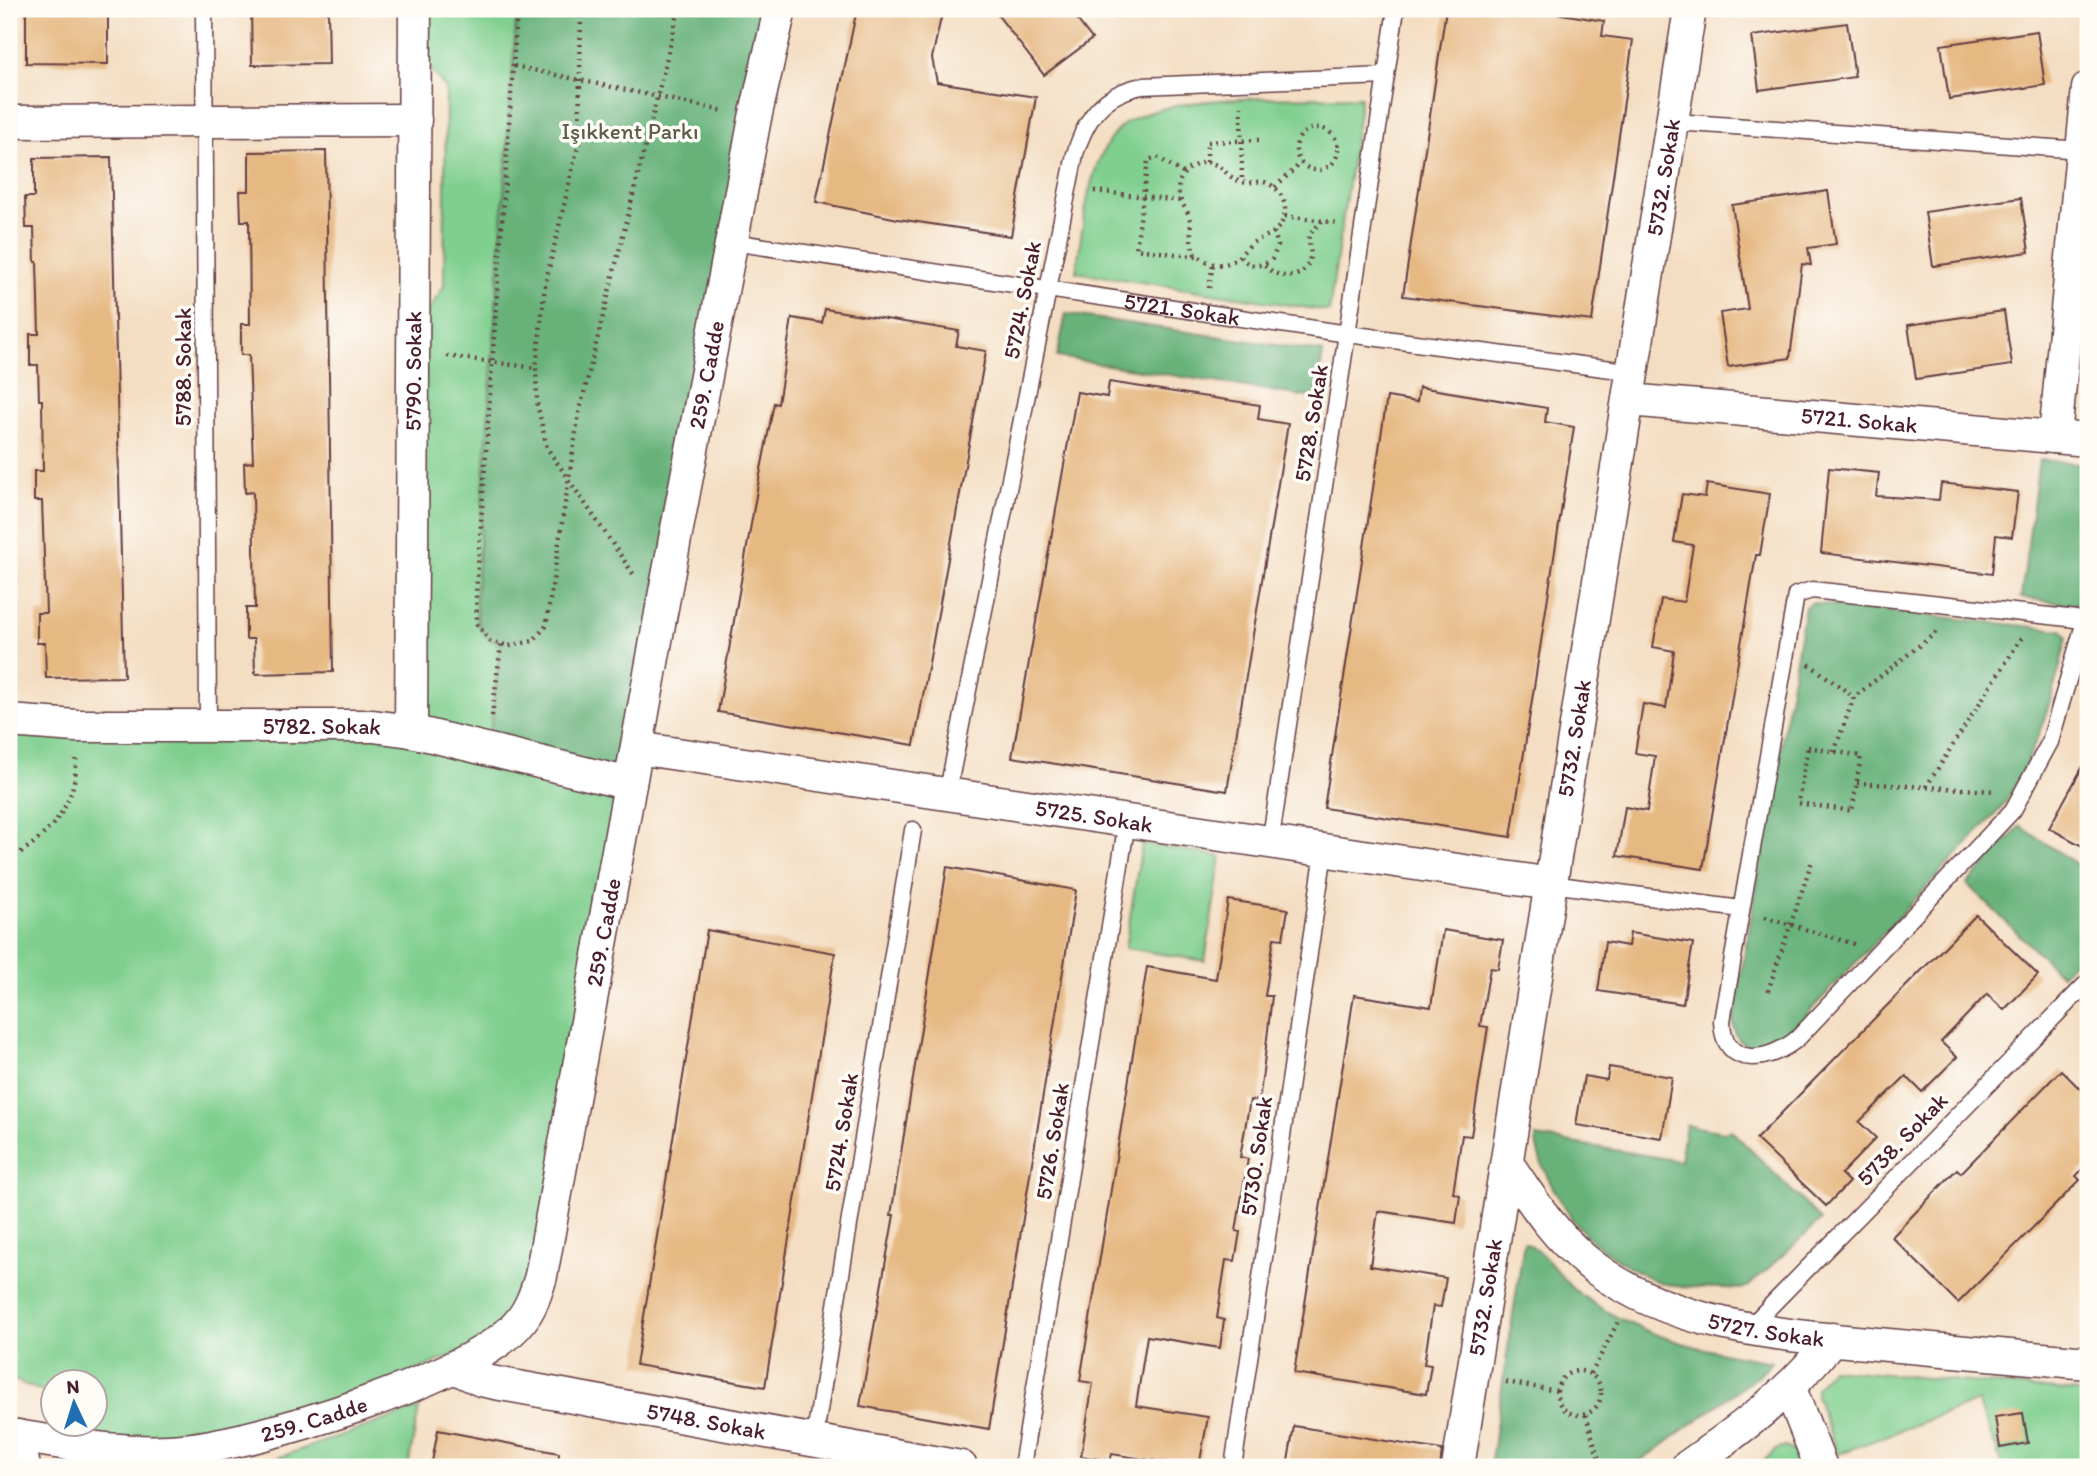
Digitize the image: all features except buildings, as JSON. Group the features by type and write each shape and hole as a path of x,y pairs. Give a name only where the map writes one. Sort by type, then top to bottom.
{"street":[{"name":"5790. Sokak","path":"411,731 415,9"},
{"name":"259. Cadde","path":"13,1436 123,1449 182,1450 228,1443 362,1402 454,1367 495,1345 526,1314 536,1295 661,612 755,118 780,9"},
{"name":"5732. Sokak","path":"1458,1467 1690,9"},
{"path":"2055,437 2088,88"},
{"path":"9,122 415,120"},
{"name":"5721. Sokak","path":"1632,386 2088,440"},
{"name":"5782. Sokak","path":"9,721 76,726 336,724 411,731 630,783"},
{"name":"5725. Sokak","path":"637,748 1551,884"},
{"name":"5727. Sokak","path":"1507,1163 1539,1212 1568,1245 1594,1268 1626,1289 1665,1308 1749,1328 1832,1339 2088,1363"},
{"path":"1687,1467 1790,1389 1832,1339"},
{"name":"5748. Sokak","path":"454,1367 481,1380 501,1384 961,1467"},
{"path":"1790,1389 1821,1467"},
{"path":"13,1436 24,1467"}],"lane":[{"name":"5788. Sokak","path":"204,9 208,725"},
{"name":"5728. Sokak","path":"1270,844 1396,9"},
{"name":"5724. Sokak","path":"947,795 1048,289 1081,134 1089,118 1112,95 1126,89 1162,83 1386,76"},
{"path":"1674,122 2082,150"},
{"name":"5721. Sokak","path":"732,242 1348,334 1632,386"},
{"path":"1802,591 2036,615 2087,621 2050,742 2024,793 1989,838 1785,1049 1756,1057 1743,1056 1725,1042 1722,1021 1794,601 1802,591"},
{"name":"5726. Sokak","path":"1022,1467 1127,822"},
{"name":"5724. Sokak","path":"814,1441 913,830"},
{"name":"5730. Sokak","path":"1233,1467 1324,852"},
{"path":"1551,884 1741,909"},
{"name":"5738. Sokak","path":"1749,1328 2088,982"}],"path":[{"path":"517,9 476,594 477,624 489,641 509,646 533,641 546,626 591,361 679,9"},
{"path":"581,9 579,142 545,285 536,368 537,403 547,448 661,612"},
{"path":"514,66 755,118"},
{"path":"1241,100 1242,182"},
{"path":"1319,128 1336,138 1336,158 1327,168 1313,170 1301,163 1296,142 1306,131 1319,128"},
{"path":"1206,162 1207,142 1259,139"},
{"path":"1183,173 1162,159 1151,157 1146,165 1136,250 1200,257 1213,264 1223,265 1240,257 1254,242 1275,232 1285,216 1284,202 1275,187 1258,181 1242,182 1224,167 1206,162 1198,163 1183,173 1179,183 1181,201 1189,217 1190,244 1200,257"},
{"path":"1275,187 1301,163"},
{"path":"1091,191 1181,201"},
{"path":"1285,216 1342,224"},
{"path":"1240,257 1251,265 1265,265 1277,276 1285,278 1301,272 1310,258 1309,235 1322,221"},
{"path":"1265,265 1276,253 1278,238 1275,232"},
{"path":"1209,292 1213,264"},
{"path":"414,352 536,368"},
{"path":"1834,752 1854,697 1969,608"},
{"path":"1926,787 2036,615"},
{"path":"488,749 501,644"},
{"path":"1786,647 1854,697"},
{"path":"9,860 46,835 62,814 75,780 76,726"},
{"path":"1808,747 1861,756 1857,783 1852,811 1798,803 1808,747"},
{"path":"1857,783 2024,793"},
{"path":"1768,991 1812,862"},
{"path":"1741,909 1881,952"},
{"path":"1591,1374 1620,1318"},
{"path":"1577,1371 1591,1374 1601,1385 1602,1392 1598,1406 1586,1415 1565,1411 1557,1391 1569,1373 1577,1371"},
{"path":"1503,1382 1557,1391"},
{"path":"1586,1415 1601,1467"}],"green space":[{"path":"415,9 517,9 476,594 477,624 501,644 488,749 630,784 541,1276 512,1330 284,1427 85,1445 83,1438 108,1438 108,1368 38,1368 38,1389 9,1378 9,721 411,730 414,334 444,286 446,89 415,48"},
{"name":"Işıkkent Parkı","path":"517,9 780,9 630,784 488,749 501,644 487,636 479,625 476,594"},
{"path":"1361,97 1329,311 1076,272 1087,200 1097,165 1114,134 1132,120 1159,110 1229,99"},
{"path":"1066,314 1323,352 1316,398 1057,357"},
{"path":"2039,460 2088,464 2088,606 2021,598"},
{"path":"1811,603 2062,630 2067,637 2042,724 2025,766 2003,806 1795,1027 1777,1040 1749,1046 1741,1042 1733,1021 1805,607"},
{"path":"2020,826 2088,872 2088,947 2061,975 1967,884"},
{"path":"1142,844 1221,856 1205,961 1125,948"},
{"path":"1686,1125 1723,1132 1731,1130 1821,1220 1749,1286 1741,1289 1666,1284 1636,1271 1603,1249 1587,1236 1562,1203 1537,1148 1536,1137 1680,1161"},
{"path":"1524,1242 1538,1251 1575,1290 1620,1319 1669,1339 1772,1362 1757,1376 1633,1467 1490,1467"},
{"path":"1831,1369 2088,1393 2088,1467 2003,1467 1978,1401 1838,1454 1816,1396 1816,1388"},
{"path":"419,1408 408,1467 252,1467"},
{"path":"1786,1447 1795,1452 1802,1467 1757,1467 1776,1450"}]}
